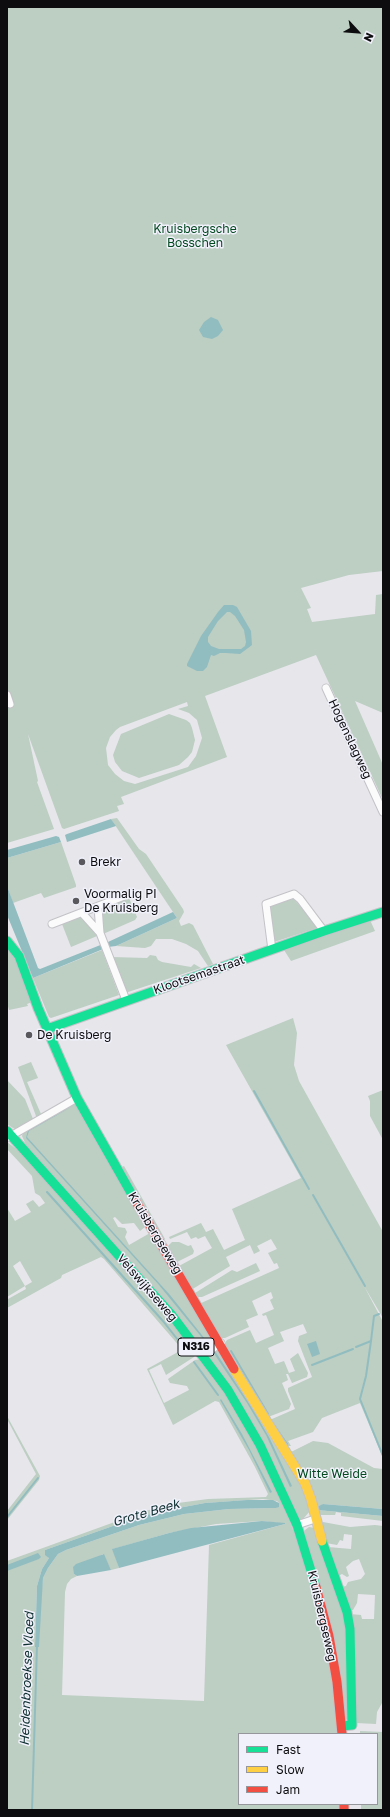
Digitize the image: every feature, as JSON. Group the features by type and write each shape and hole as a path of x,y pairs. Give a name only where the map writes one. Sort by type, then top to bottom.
{"street":[{"name":"Hogenslagweg","path":"326,688 383,812"},
{"path":"7,695 10,704"},
{"path":"52,924 132,893"},
{"path":"272,950 266,904 294,894 300,899 324,931"},
{"path":"98,907 100,933 126,1000"},
{"name":"Klootsemastraat","path":"47,1029 324,931 383,912"},
{"path":"82,913 100,933"},
{"name":"Kruisbergseweg","path":"7,941 20,956 47,1029 77,1098 121,1176 221,1343 256,1405 305,1483 311,1499 315,1519 347,1612 350,1629 352,1725 342,1730 330,1636 318,1590 297,1525"},
{"path":"8,1135 77,1098"},
{"name":"Velswijkseweg","path":"8,1135 144,1284 203,1355 228,1390 260,1445 297,1525"},
{"path":"203,1355 221,1343"},
{"path":"297,1525 315,1519"}],"green space":[{"name":"Kruisbergsche Bosschen","path":"7,7 383,7 383,571 349,575 301,588 311,608 307,609 312,622 375,614 376,595 383,594 383,713 355,701 383,765 383,800 316,655 205,696 227,757 121,797 124,804 117,806 119,811 64,829 62,828 28,734 37,782 54,829 7,843","holes":["187,702 188,706 178,709 189,713 197,720 202,738 196,756 188,767 135,784 124,781 115,774 108,765 106,748 110,737 116,730 120,727"]},
{"path":"169,714 190,723 195,740 192,752 188,757 179,765 139,778 122,771 115,762 113,755 121,734"},
{"path":"117,818 139,849 146,854 183,909 184,912 179,921 181,926 189,923 193,925 213,964 208,966 198,951 186,944 172,939 156,939 151,946 145,948 116,946 177,918 111,819"},
{"path":"61,842 76,887 44,898 41,893 13,903 7,886 7,858"},
{"path":"127,897 129,898 137,917 135,920 103,934 99,908"},
{"path":"292,897 317,925 317,928 274,942 270,907 271,905"},
{"path":"80,915 97,936 71,947 62,924"},
{"path":"370,920 375,931 291,961 284,950"},
{"path":"7,948 17,962 32,1002 27,1004 28,1006 9,1010 7,1003"},
{"path":"102,950 119,995 51,1018 49,1017 33,978"},
{"path":"150,955 156,956 158,960 162,962 191,967 194,964 201,968 125,993 111,957 147,958"},
{"path":"293,1018 297,1033 294,1065 299,1081 383,1232 383,1318 364,1286 383,1322 383,1458 360,1403 322,1418 313,1432 288,1441 291,1446 285,1446 269,1422 272,1419 295,1409 288,1388 312,1377 298,1341 299,1336 307,1333 303,1324 280,1332 284,1341 268,1348 275,1364 284,1361 289,1373 295,1371 290,1359 298,1353 308,1373 307,1377 292,1383 288,1374 286,1374 288,1380 282,1383 291,1404 289,1409 268,1417 224,1345 227,1340 250,1330 256,1343 274,1335 266,1315 263,1316 262,1314 274,1309 270,1300 273,1298 271,1292 252,1301 258,1315 246,1320 249,1327 225,1338 221,1338 199,1304 279,1268 277,1263 274,1264 268,1253 277,1249 271,1239 257,1246 260,1251 254,1254 250,1245 226,1257 230,1266 191,1290 179,1266 212,1248 205,1236 198,1239 196,1237 191,1239 187,1232 170,1239 169,1237 201,1223 206,1232 213,1229 224,1250 245,1240 232,1209 301,1178 226,1045"},
{"path":"31,1062 38,1078 27,1082 41,1114 38,1116 36,1116 18,1067"},
{"path":"7,1080 25,1099 33,1119 31,1122 16,1130 7,1124"},
{"path":"383,1090 383,1140 370,1116 370,1101 368,1096"},
{"path":"73,1103 146,1223 145,1227 140,1231 134,1223 122,1224 115,1217 113,1218 118,1227 125,1228 127,1232 125,1237 129,1245 150,1233 216,1344 205,1351 27,1147 22,1136 24,1131"},
{"path":"7,1142 24,1155 152,1298 197,1352 194,1357 166,1375 161,1364 149,1370 164,1403 189,1390 187,1386 170,1383 168,1379 195,1360 202,1359 247,1429 283,1504 298,1543 321,1618 341,1733 238,1733 238,1805 342,1805 342,1810 7,1810 7,1561 145,1511 178,1503 208,1499 266,1497 268,1494 255,1467 219,1402 215,1401 173,1425 147,1369 178,1352 181,1348 104,1259 101,1257 62,1275 61,1278 7,1308 7,1298 8,1299 26,1289 25,1286 7,1297 7,1208 15,1221 31,1212 26,1204 33,1200 39,1207 45,1203 40,1196 35,1193 32,1176 7,1149","holes":["20,1261 32,1282 25,1286 13,1266","263,1499 277,1501 279,1506 276,1508 229,1509 184,1514 139,1525 58,1554 43,1578 35,1647 37,1586 42,1569 49,1558 45,1550 157,1512 205,1503","262,1521 285,1524 209,1545 204,1701 62,1695 65,1592 67,1584 71,1579 77,1576 74,1574 103,1554 111,1570 119,1568 113,1549 169,1533 216,1524"]},
{"path":"124,1166 165,1239 162,1241 120,1168"},
{"path":"172,1242 179,1242 188,1246 191,1245 194,1251 193,1254 177,1262 168,1246"},
{"path":"256,1263 260,1271 202,1297 198,1297 195,1293 232,1270 237,1272"},
{"path":"218,1348 303,1485 310,1511 303,1519 300,1519 207,1355"},
{"path":"7,1416 40,1476 39,1480 7,1520 7,1511 36,1474 7,1419"},
{"name":"Witte Weide","path":"313,1441 328,1443 374,1468 383,1469 383,1509 323,1504 317,1510 383,1516 383,1521 341,1516 341,1513 336,1512 335,1515 319,1515 289,1453"},
{"path":"323,1522 350,1527 375,1525 383,1526 383,1695 382,1703 377,1712 376,1724 356,1723 350,1614 361,1615 362,1619 374,1619 375,1595 358,1594 357,1603 353,1610 349,1610 342,1587 346,1586 348,1582 361,1579 365,1574 359,1559 353,1561 346,1567 349,1576 347,1577 342,1574 338,1576 328,1547 351,1549 352,1535 344,1534 343,1541 340,1540 337,1545 326,1543 322,1529"},
{"path":"309,1527 315,1528 346,1616 349,1720 345,1719 304,1535 305,1530"},
{"path":"360,1731 383,1732 383,1810 361,1810 361,1805 378,1805 378,1733 360,1733"}],"water":[{"path":"211,317 218,320 223,330 218,336 212,339 203,337 199,330 204,322"},
{"path":"224,605 233,605 237,607 251,631 252,645 240,654 220,653 214,656 211,655 207,667 203,671 197,671 187,666 187,664 201,636","holes":["227,612 230,612 235,616 244,630 246,642 245,646 241,649 219,649 211,646 208,642 208,637 218,621"]},
{"path":"111,819 116,826 67,842 65,835"},
{"path":"56,836 59,837 61,842 7,858 7,850"},
{"path":"7,886 38,968 40,969 108,942 173,912 177,918 116,946 108,947 33,978 7,915"},
{"path":"73,1106 29,1131 27,1137 170,1295 209,1344 208,1345 159,1285 26,1138 28,1130"},
{"path":"316,1341 320,1354 312,1357 307,1344"},
{"path":"215,1351 253,1409 270,1439 292,1486 290,1487 266,1435 247,1403 213,1352"},
{"path":"221,1399 242,1434 272,1492 270,1493 249,1450 220,1400"},
{"path":"273,1500 279,1503 279,1507 229,1509 184,1514 139,1525 58,1554 43,1578 39,1647 35,1647 37,1586 42,1569 49,1558 45,1555 45,1550 157,1512 205,1503"},
{"path":"323,1504 383,1509 383,1516 317,1510 317,1507"},
{"path":"262,1521 285,1524 119,1568 112,1549 191,1528"},
{"path":"38,1553 41,1557 39,1559 7,1571 7,1565"},
{"path":"104,1554 111,1570 77,1576 74,1574 73,1567 76,1564"}],"waterway":[{"path":"254,1091 309,1189"},
{"path":"47,1192 163,1321 189,1354"},
{"path":"313,1195 365,1286"},
{"path":"356,1347 371,1341 374,1316 379,1314"},
{"path":"371,1341 366,1376 360,1399 383,1456"},
{"path":"312,1365 353,1349"},
{"path":"231,1351 268,1414"},
{"path":"194,1362 218,1395"},
{"path":"274,1425 287,1444"},
{"path":"7,1517 38,1478"},
{"name":"Heidenbroekse Vloed","path":"32,1810 37,1645"}],"traffic: fast":[{"path":"47,1029 324,931 383,912"},
{"path":"7,941 19,956 38,1008 77,1098 135,1200"},
{"path":"7,1131 171,1314 228,1390 260,1445 297,1525 316,1587"},
{"path":"322,1541 347,1612 350,1629 352,1725 342,1726"}],"traffic: slow":[{"path":"234,1369 305,1483 311,1499 322,1541"}],"traffic: jam":[{"path":"135,1200 234,1369"},
{"path":"316,1587 329,1636 337,1682 342,1733"},
{"path":"344,1805 344,1810"}],"place":[{"name":"Brekr","path":"82,862"},
{"name":"Voormalig PI De Kruisberg","path":"76,901"},
{"name":"De Kruisberg","path":"29,1035"}],"water label":[{"name":"Grote Beek","path":"146,1513"}]}
